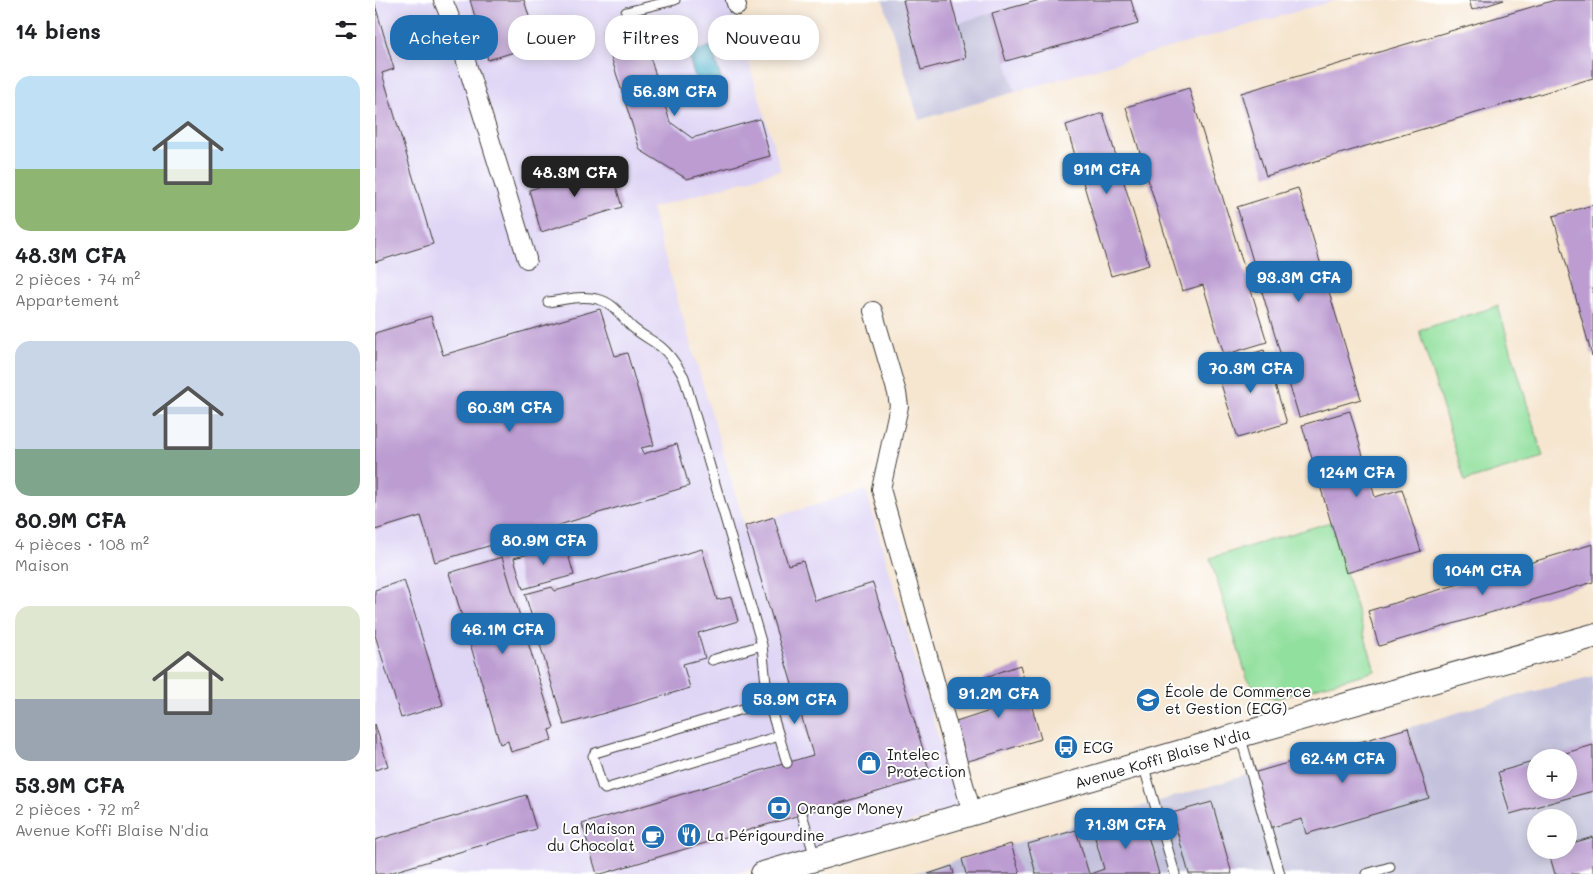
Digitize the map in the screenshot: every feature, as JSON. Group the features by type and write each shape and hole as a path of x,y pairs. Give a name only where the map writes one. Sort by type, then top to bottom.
{"street":[{"path":"443,0 460,42 527,259"},
{"path":"873,311 897,393 899,406 881,489 972,813"},
{"name":"Avenue Koffi Blaise N'dia","path":"763,874 1240,735 1593,636"}],"lane":[{"path":"626,12 675,0"},
{"path":"547,302 579,297 598,299 616,308 631,326 661,347 676,364 684,378 762,645 768,702 787,763"},
{"path":"712,660 762,645"},
{"path":"768,702 595,753 593,756 602,786 605,789 779,736"},
{"path":"1240,735 1280,874"},
{"path":"1143,763 1175,874"},
{"path":"802,814 815,859"},
{"path":"1366,874 1390,867"}],"shaded area":[{"path":"375,0 730,0 734,15 708,15 708,60 748,60 781,170 652,208 662,247 745,526 866,490 959,808 735,874 375,874"},
{"path":"883,0 951,0 958,23 992,13 1015,92 919,120"},
{"path":"951,0 1337,0 1015,92 992,13 958,24"},
{"path":"1593,676 1593,874 910,874 1479,706"}],"green space":[{"path":"1498,306 1543,457 1465,481 1419,330"},
{"path":"1331,522 1375,671 1275,699 1266,696 1247,678 1210,558"}],"water":[{"path":"708,47 708,60 715,60 725,92 701,99 690,60 698,60 698,51"}],"building":[{"path":"470,0 524,0 529,15 508,15 508,54 498,57 498,15 474,15"},
{"path":"903,0 951,0 966,58 921,70"},
{"path":"1040,0 1131,0 1138,24 1006,61 992,13"},
{"path":"1469,0 1504,0 1472,10"},
{"path":"1555,0 1593,0 1593,78 1266,176 1241,93"},
{"path":"375,5 394,69 382,73 433,244 375,262"},
{"path":"612,60 651,60 670,122 692,138 760,119 770,156 687,179 640,150"},
{"path":"1189,88 1267,342 1224,355 1203,285 1182,291 1126,107"},
{"path":"1103,113 1149,265 1111,276 1066,125"},
{"path":"610,165 622,207 541,232 529,190"},
{"path":"1298,188 1361,399 1299,417 1237,207"},
{"path":"1593,205 1593,356 1592,356 1553,216"},
{"path":"600,309 615,356 627,353 654,445 641,448 643,454 677,444 689,486 435,562 421,516 375,530 375,333 431,316 443,355"},
{"path":"1264,350 1287,423 1238,438 1215,365"},
{"path":"1350,411 1375,497 1402,489 1421,551 1346,573 1302,425"},
{"path":"774,517 788,565 803,561 815,601 873,583 931,776 597,874 582,824 813,755 745,526"},
{"path":"565,544 574,575 523,589 514,558"},
{"path":"1593,544 1593,582 1379,646 1368,611"},
{"path":"702,549 717,600 731,597 738,621 698,633 705,658 683,664 690,688 564,725 525,594 552,587 555,591"},
{"path":"502,557 554,728 549,730 552,740 511,752 508,741 500,744 449,573"},
{"path":"404,580 443,705 401,718 375,635 375,590"},
{"path":"1020,665 1041,739 962,763 950,724 993,710 983,678"},
{"path":"375,724 388,766 375,770"},
{"path":"1408,728 1429,798 1306,834 1302,819 1269,828 1253,773"},
{"path":"1593,745 1593,791 1577,795 1577,750"},
{"path":"1527,764 1527,799 1564,799 1510,814 1498,772"},
{"path":"526,795 536,829 386,874 375,874 375,840"},
{"path":"1212,802 1232,874 1189,874 1172,813"},
{"path":"1143,819 1159,874 1090,874 1104,869 1094,834"},
{"path":"1076,830 1089,874 1036,874 1028,844"},
{"path":"1593,837 1593,874 1555,874 1551,859 1577,859 1577,842"},
{"path":"1011,844 1020,874 966,874 962,859"},
{"path":"952,866 954,874 928,874"}],"place":[{"name":"École de Commerce et Gestion (ECG)","path":"1148,700"},
{"name":"ECG","path":"1066,747"},
{"name":"Intelec Protection","path":"869,763"},
{"name":"Orange Money","path":"779,808"},
{"name":"La Périgourdine","path":"689,835"},
{"name":"La Maison du Chocolat","path":"653,837"}]}
